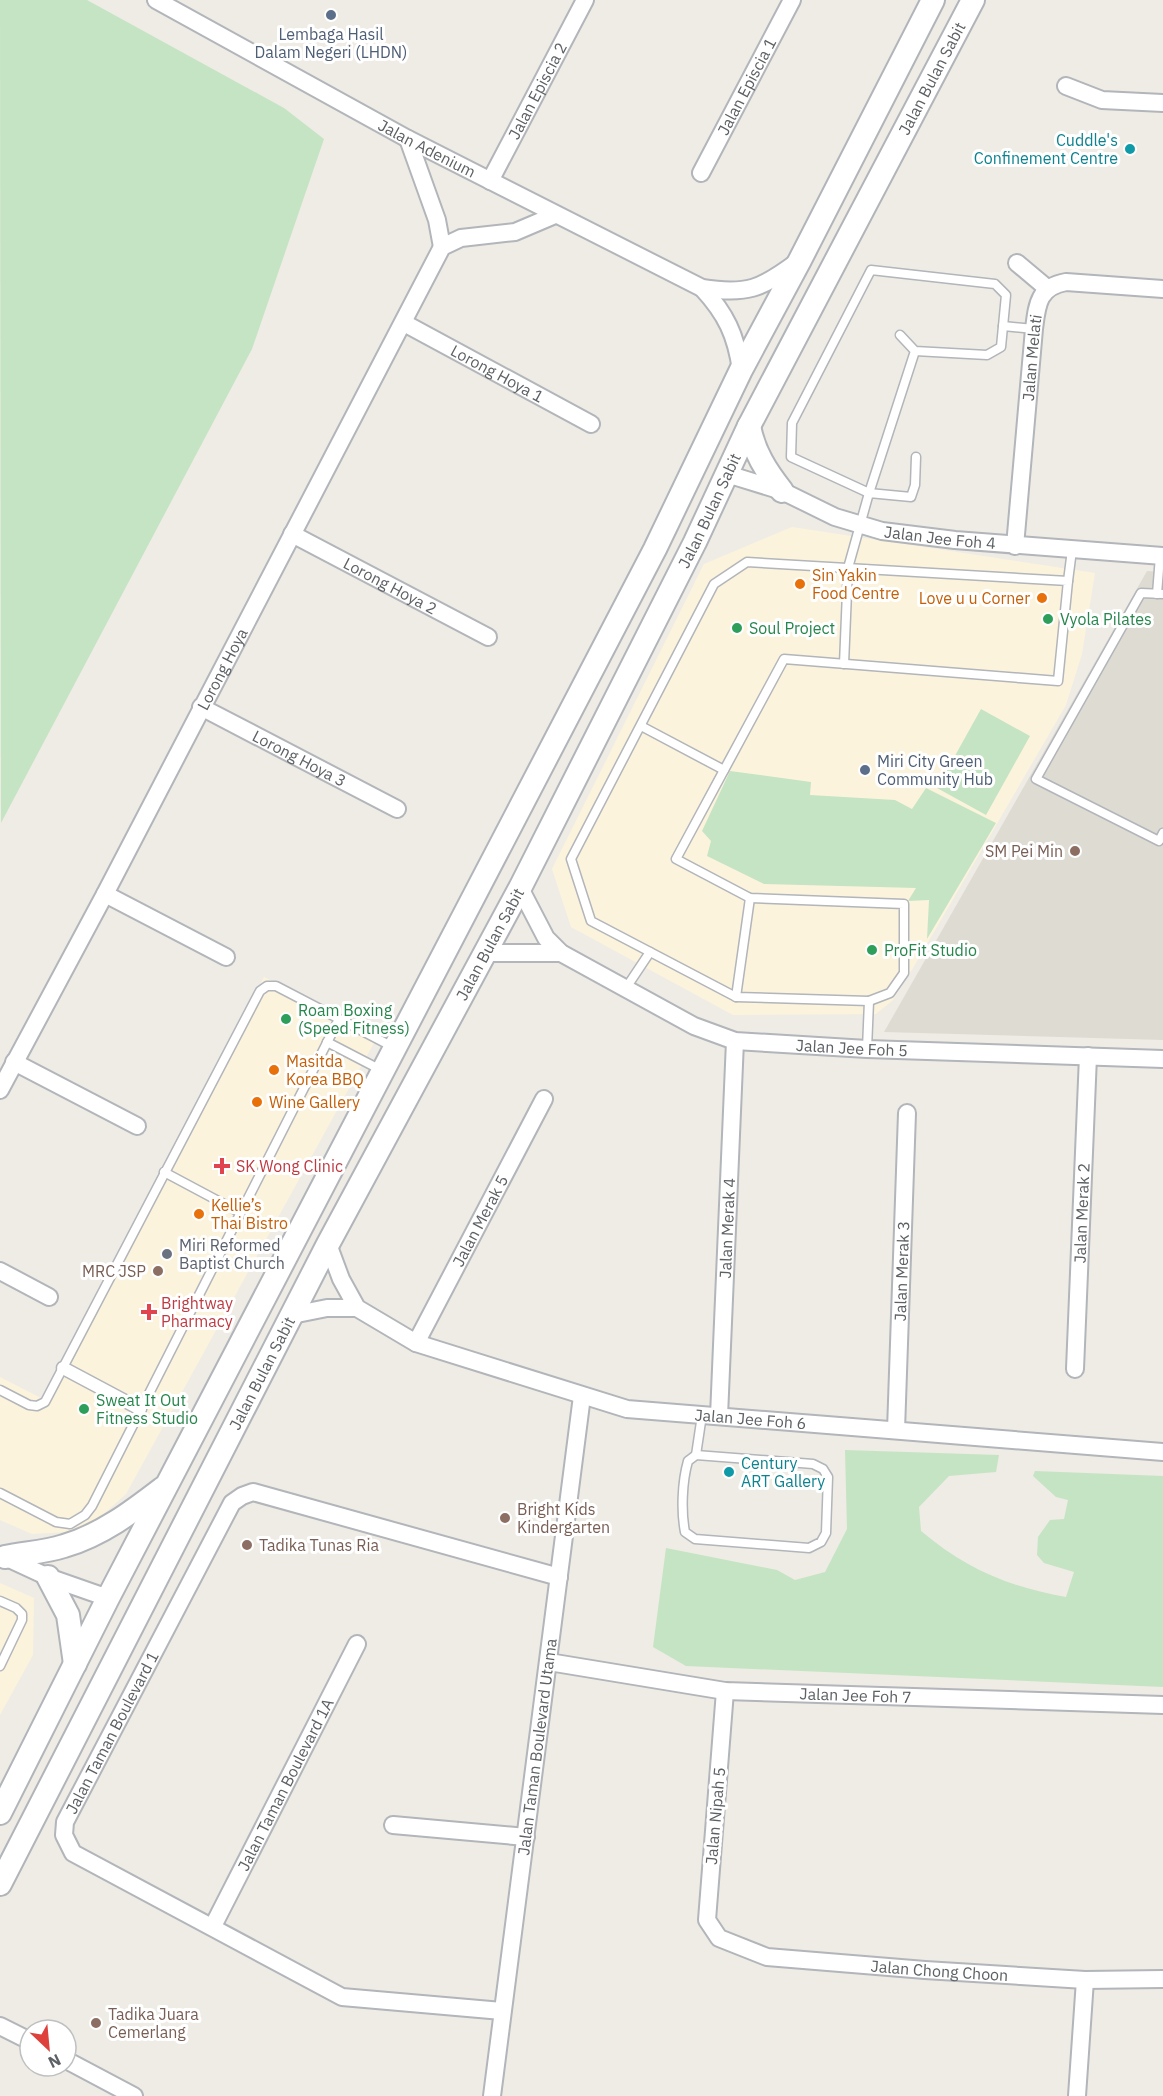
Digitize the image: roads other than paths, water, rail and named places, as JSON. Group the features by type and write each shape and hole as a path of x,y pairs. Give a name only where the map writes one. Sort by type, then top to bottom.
{"main road":[{"name":"Jalan Bulan Sabit","path":"0,1813 108,1598 654,549 741,370 933,0"},
{"name":"Jalan Bulan Sabit","path":"0,1884 328,1244 520,888 695,543 749,426 973,0"},
{"path":"749,426 757,454 766,471 782,491"},
{"path":"654,549 675,528 702,488 727,474"},
{"path":"3,1556 62,1547 82,1540 112,1525 168,1485"},
{"path":"110,1668 108,1598 156,1564 173,1545"},
{"path":"48,1576 68,1615 75,1664"}],"street":[{"name":"Jalan Adenium","path":"156,0 174,4 408,139 702,288 727,291 751,290 778,277 800,260"},
{"name":"Jalan Episcia 2","path":"490,181 585,0"},
{"name":"Jalan Episcia 1","path":"701,173 792,0"},
{"path":"1066,86 1102,100 1163,103"},
{"path":"408,139 437,220 442,248 462,238 515,232 555,215"},
{"name":"Lorong Hoya","path":"0,1090 105,894 442,248"},
{"path":"1017,263 1048,290 1057,284 1066,282 1163,289"},
{"name":"Jalan Adenium","path":"702,288 716,303 732,330 741,370"},
{"name":"Jalan Melati","path":"1015,546 1036,306 1048,290"},
{"name":"Lorong Hoya 1","path":"404,323 591,424"},
{"name":"Jalan Jee Foh 4","path":"727,474 782,491 810,506 859,525 882,531 1015,546 1161,556"},
{"name":"Lorong Hoya 2","path":"292,534 488,637"},
{"name":"Lorong Hoya 3","path":"201,707 397,809"},
{"name":"Jalan Jee Foh 5","path":"520,888 546,938 561,953 694,1026 735,1041 867,1049 1163,1059"},
{"path":"105,894 226,957"},
{"name":"Jalan Jee Foh 5","path":"485,953 561,953"},
{"name":"Jalan Merak 4","path":"711,1415 735,1041"},
{"name":"Jalan Merak 2","path":"1075,1369 1088,1056"},
{"path":"14,1062 137,1126"},
{"name":"Jalan Merak 5","path":"416,1343 544,1099"},
{"name":"Jalan Merak 3","path":"896,1430 907,1113"},
{"path":"292,1315 327,1308 357,1308 341,1279 328,1244"},
{"path":"0,1271 49,1297"},
{"name":"Jalan Jee Foh 6","path":"357,1308 416,1343 627,1409 1163,1452"},
{"path":"63,1368 140,1409"},
{"name":"Jalan Taman Boulevard Utama","path":"492,2096 582,1396"},
{"name":"Jalan Taman Boulevard 1","path":"502,2011 342,1997 73,1852 64,1835 65,1822 231,1503 242,1496 253,1492 559,1577"},
{"path":"3,1556 48,1576 108,1598"},
{"name":"Jalan Taman Boulevard 1A","path":"213,1926 357,1644"},
{"name":"Jalan Jee Foh 7","path":"549,1662 725,1691 1163,1705"},
{"name":"Jalan Nipah 5","path":"719,1938 707,1920 725,1691"},
{"path":"393,1825 526,1837"},
{"name":"Jalan Chong Choon","path":"719,1938 767,1957 1085,1980 1163,1979"},
{"path":"1077,2096 1085,1980"},
{"path":"1,2026 18,2035"},
{"path":"78,2066 134,2096"}],"lane":[{"path":"900,335 915,351 987,355 1001,347 1006,295 995,284 871,270 792,423 791,457 869,493 911,497 915,485 916,457"},
{"path":"1003,326 1034,329"},
{"path":"844,664 848,568 859,525 915,351"},
{"path":"1068,581 747,562 714,584 571,860 591,921 736,997 869,1001 890,993 904,974 904,904 750,898 676,859 784,659 1058,681 1072,550"},
{"path":"1161,556 1160,594 1141,593 1036,779 1159,841 1163,833"},
{"path":"642,726 724,770"},
{"path":"736,997 750,898"},
{"path":"626,988 650,952"},
{"path":"0,1390 28,1405 37,1407 45,1402 260,991 267,986 276,986 395,1048"},
{"path":"867,1049 869,1001"},
{"path":"0,1493 56,1522 70,1524 85,1515 92,1506 239,1212 339,1019"},
{"path":"327,1042 382,1071"},
{"path":"164,1172 239,1212"},
{"path":"696,1455 813,1464 823,1469 828,1478 826,1533 821,1542 809,1548 695,1539 685,1532 683,1521 688,1461 696,1455 711,1415"},
{"path":"0,1601 16,1608 22,1614 22,1620 0,1666"}],"place":[{"name":"Lembaga Hasil Dalam Negeri (LHDN)","path":"331,15"},
{"name":"Cuddle's Confinement Centre","path":"1130,149"},
{"name":"Sin Yakin Food Centre","path":"800,584"},
{"name":"Love u u Corner","path":"1042,598"},
{"name":"Vyola Pilates","path":"1048,619"},
{"name":"Soul Project","path":"737,628"},
{"name":"Miri City Green Community Hub","path":"865,770"},
{"name":"SM Pei Min","path":"1075,851"},
{"name":"ProFit Studio","path":"872,950"},
{"name":"Roam Boxing (Speed Fitness)","path":"286,1019"},
{"name":"Masitda Korea BBQ","path":"274,1070"},
{"name":"Wine Gallery","path":"257,1102"},
{"name":"SK Wong Clinic","path":"222,1166"},
{"name":"Kellie’s Thai Bistro","path":"199,1214"},
{"name":"Miri Reformed Baptist Church","path":"167,1254"},
{"name":"MRC JSP","path":"158,1271"},
{"name":"Brightway Pharmacy","path":"149,1312"},
{"name":"Sweat It Out Fitness Studio","path":"84,1409"},
{"name":"Century ART Gallery","path":"729,1472"},
{"name":"Bright Kids Kindergarten","path":"505,1518"},
{"name":"Tadika Tunas Ria","path":"247,1545"},
{"name":"Tadika Juara Cemerlang","path":"96,2023"}]}
